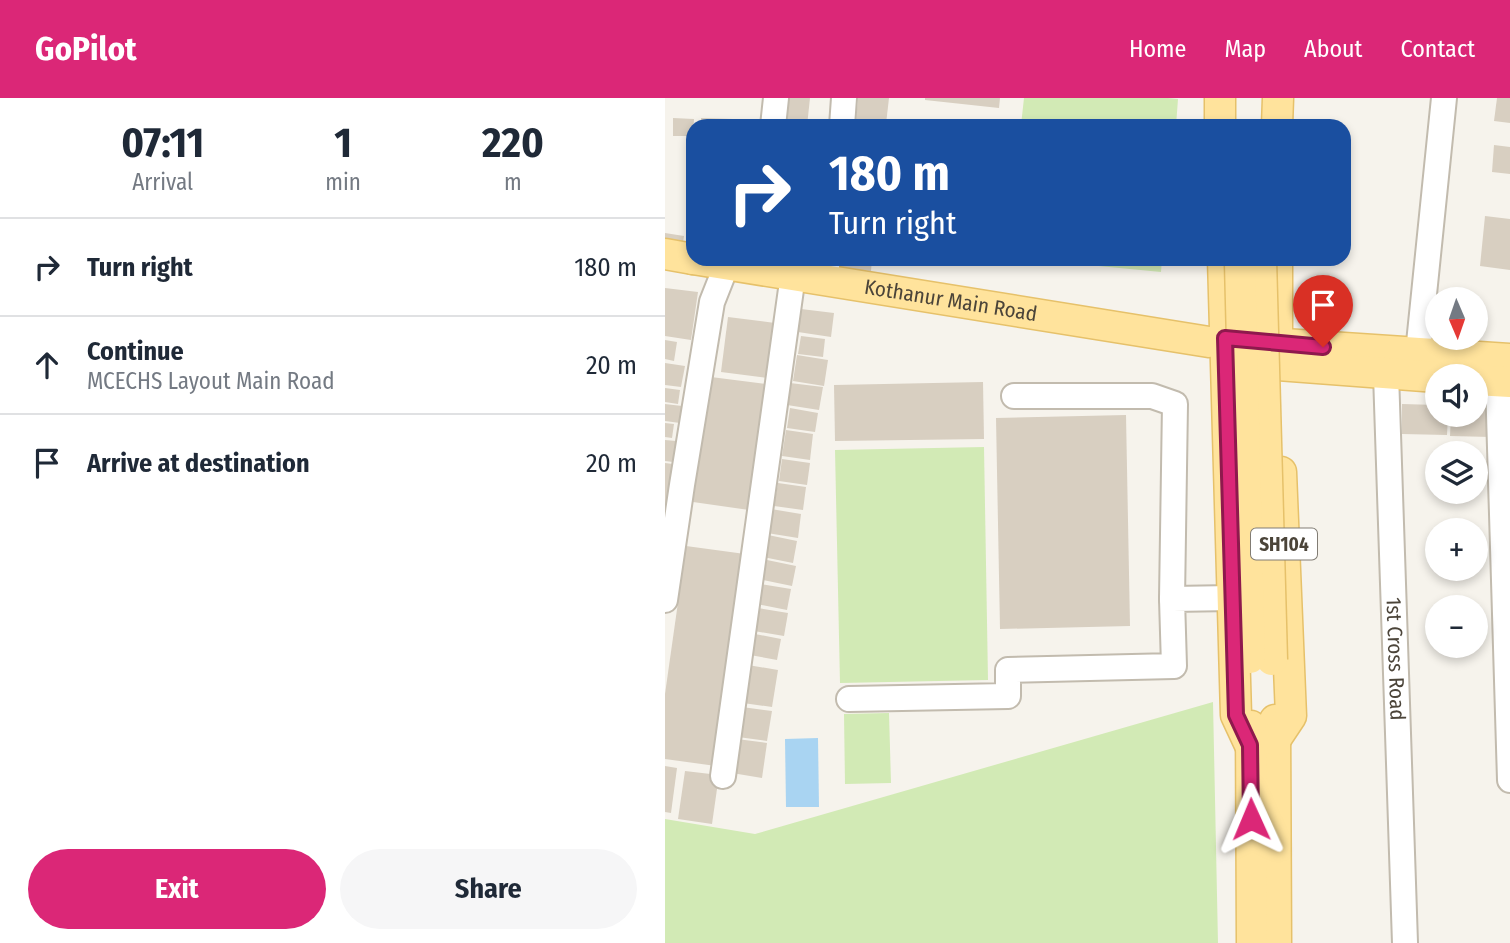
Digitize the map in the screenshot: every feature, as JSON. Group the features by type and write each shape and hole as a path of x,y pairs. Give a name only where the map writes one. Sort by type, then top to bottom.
{"main road":[{"path":"1220,98 1220,119"},
{"path":"1238,98 1239,119"},
{"path":"1260,98 1260,119"},
{"path":"1277,119 1278,98"},
{"name":"Kothanur Main Road","path":"665,254 686,258"},
{"name":"Kothanur Main Road","path":"765,266 793,275 826,270 1220,347 1285,352"},
{"name":"SH104","path":"1223,266 1220,347 1236,715 1263,729"},
{"name":"SH104","path":"1240,266 1276,943"},
{"name":"SH104","path":"1252,943 1263,729 1261,266"},
{"name":"SH104","path":"1263,729 1291,716 1285,352 1277,303 1277,266"},
{"path":"1285,352 1418,353 1498,375"},
{"path":"1285,352 1386,373 1425,376"}],"street":[{"path":"774,119 776,98"},
{"path":"843,119 845,98"},
{"path":"1418,353 1444,98"},
{"path":"665,600 681,485 712,302 726,266"},
{"path":"723,776 793,275"},
{"name":"1st Cross Road","path":"1386,373 1405,943"},
{"path":"1498,375 1510,780"},
{"path":"849,699 1008,696 1008,670 1174,666 1172,600 1175,404 1152,396 1014,396"},
{"path":"1172,600 1232,598"}],"green space":[{"path":"1024,98 1178,99 1177,119 1022,119"},
{"path":"1099,266 1161,266 1161,272"},
{"path":"984,447 988,680 840,683 835,450"},
{"path":"1213,702 1218,943 665,943 665,819 755,834"},
{"path":"889,713 891,783 845,784 844,714"}],"water":[{"path":"818,738 819,807 786,807 785,739"}],"building":[{"path":"785,98 810,98 808,119 782,119"},
{"path":"858,98 889,98 887,119 856,119"},
{"path":"925,98 1000,98 999,108"},
{"path":"1497,98 1510,98 1510,123 1494,121"},
{"path":"673,118 694,119 686,119 686,136 673,136"},
{"path":"1494,145 1510,147 1510,174 1492,172"},
{"path":"1485,216 1510,219 1510,270 1480,266"},
{"path":"665,233 684,236 682,249 665,247"},
{"path":"839,266 871,266 871,271"},
{"path":"665,288 698,292 691,340 665,336"},
{"path":"801,309 834,313 831,337 798,332"},
{"path":"728,317 775,323 767,378 721,372"},
{"path":"801,336 825,339 823,357 798,354"},
{"path":"665,340 677,342 674,361 665,359"},
{"path":"797,355 828,360 824,386 793,381"},
{"path":"665,363 685,366 681,387 665,385"},
{"path":"711,377 767,384 749,510 693,502"},
{"path":"983,382 984,439 835,441 834,385"},
{"path":"790,383 823,387 819,410 787,405"},
{"path":"665,388 680,390 678,404 665,402"},
{"path":"665,404 682,406 680,423 665,421"},
{"path":"1402,404 1425,405 1425,427 1447,427 1447,435 1402,434"},
{"path":"1488,405 1491,405 1491,437 1450,436 1450,427 1488,427"},
{"path":"790,408 818,413 815,432 787,428"},
{"path":"1126,415 1130,626 1000,629 996,418"},
{"path":"665,423 674,424 672,438 665,437"},
{"path":"786,430 813,434 810,460 782,456"},
{"path":"665,440 676,441 673,462 665,461"},
{"path":"782,459 810,463 807,485 779,481"},
{"path":"665,463 673,464 667,508 665,508"},
{"path":"778,483 806,487 803,510 774,506"},
{"path":"771,509 801,514 798,538 767,533"},
{"path":"768,535 797,541 793,563 763,557"},
{"path":"686,546 745,554 716,766 665,759 665,694"},
{"path":"767,560 796,566 792,586 763,580"},
{"path":"761,584 791,589 787,610 757,604"},
{"path":"758,608 788,613 784,636 754,631"},
{"path":"755,634 781,639 777,660 750,655"},
{"path":"748,665 778,670 772,707 743,703"},
{"path":"742,707 772,711 767,741 738,737"},
{"path":"737,739 767,743 762,778 732,773"},
{"path":"665,766 677,768 671,813 665,812"},
{"path":"685,771 719,775 712,824 678,819"}],"route":[{"path":"1251,819 1250,745 1236,715 1225,338 1323,347"}]}
